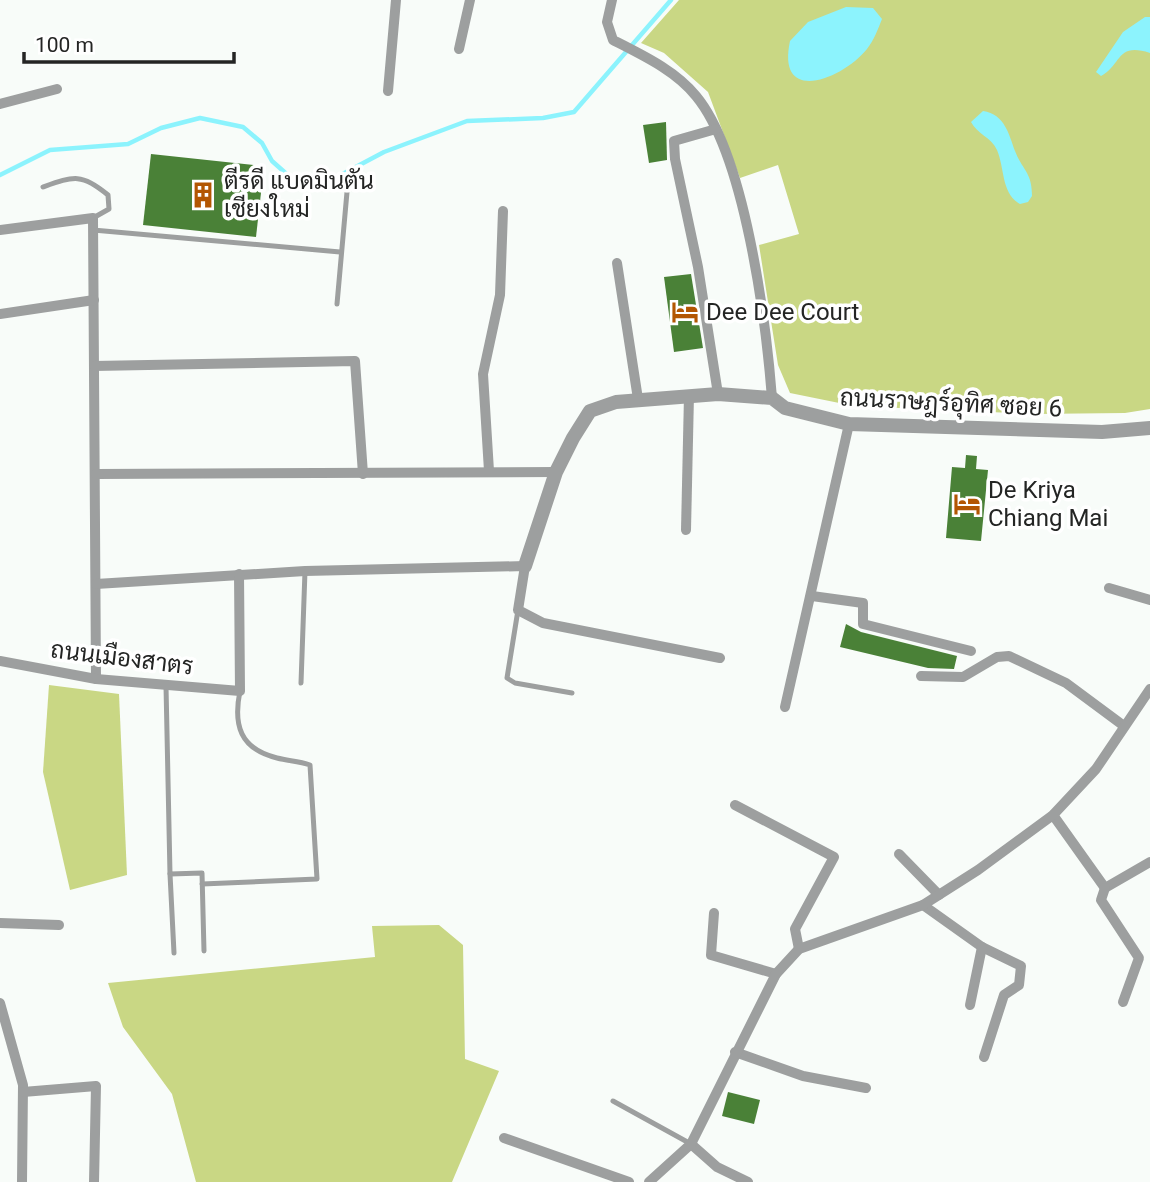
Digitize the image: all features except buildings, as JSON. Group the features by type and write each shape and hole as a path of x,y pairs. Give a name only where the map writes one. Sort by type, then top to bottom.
{"street":[{"path":"388,91 396,0"},
{"path":"459,49 470,0"},
{"path":"612,0 607,22 609,35 679,78 697,97 716,129 733,176 755,268 768,351 772,398"},
{"path":"0,104 57,89"},
{"path":"716,129 674,141 718,394"},
{"path":"489,471 483,374 500,295 503,211"},
{"path":"0,230 93,218 96,679"},
{"path":"617,264 638,399"},
{"path":"0,314 94,300"},
{"path":"94,366 355,361 363,474"},
{"path":"686,530 689,395"},
{"name":"ถนนราษฎร์อุทิศ ซอย 6","path":"556,472 590,411 616,402 689,395 772,398 785,408 849,424 1102,432 1150,428"},
{"path":"785,707 849,424"},
{"path":"96,474 556,472 525,566 518,610 543,622 720,658"},
{"path":"96,584 305,571 525,566"},
{"path":"239,574 240,691"},
{"path":"1108,588 1150,600"},
{"path":"811,596 863,603 863,624 971,651"},
{"path":"921,676 963,677 997,657 1009,656 1066,683 1124,726"},
{"name":"ถนนเมืองสาตร","path":"0,661 96,679 240,691"},
{"path":"649,1182 691,1143 776,974 799,950 923,905 1053,815 1096,769 1150,689"},
{"path":"735,805 834,857 795,929 799,950"},
{"path":"1053,815 1105,888"},
{"path":"899,854 939,895"},
{"path":"1123,1002 1139,958 1101,900 1105,888 1150,862"},
{"path":"923,905 982,947 1018,963 1022,970 1017,987 1004,995 984,1058"},
{"path":"714,913 710,955 776,974"},
{"path":"0,923 59,925"},
{"path":"970,1005 982,947"},
{"path":"0,1003 23,1092 22,1182"},
{"path":"735,1052 803,1076 866,1088"},
{"path":"23,1092 96,1086 94,1182"},
{"path":"504,1138 629,1182"},
{"path":"691,1143 717,1167 747,1182"},
{"path":"717,1167 719,1182"}],"lane":[{"path":"43,187 71,179 90,180 108,195 109,209 93,218"},
{"path":"337,304 347,192"},
{"path":"93,230 340,252"},
{"path":"300,683 305,571"},
{"path":"518,610 507,678 515,683 572,692"},
{"path":"166,686 174,953"},
{"path":"202,884 317,878 310,765 276,758 255,749 239,730 236,719 240,691"},
{"path":"170,874 202,873 204,951"},
{"path":"613,1101 691,1143"}],"green space":[{"path":"679,0 1150,0 1150,409 1125,413 1032,414 854,406 790,393 778,365 759,245 799,234 778,165 740,178 708,92 664,53 641,43"},
{"path":"49,685 119,694 127,875 70,890 43,772"},
{"path":"439,925 463,945 465,1059 499,1071 452,1182 196,1182 172,1094 123,1027 108,983 375,957 372,926"}],"water":[{"path":"846,7 873,8 882,19 867,49 843,70 828,77 814,81 802,80 793,74 788,61 790,41 808,22"},
{"path":"1145,17 1150,17 1150,53 1131,50 1101,76 1096,72 1123,32"},
{"path":"983,111 996,116 1008,132 1030,182 1032,196 1028,202 1020,204 1010,194 997,150 971,122"}],"waterway":[{"path":"0,175 50,150 128,144 161,128 200,118 243,127 262,143 272,161 299,185 335,178 384,152 467,121 543,118 574,112 671,0"}],"place":[{"name":"ตีรดี แบดมินตัน เชียงใหม่","path":"203,195"},
{"name":"Dee Dee Court","path":"685,312"},
{"name":"De Kriya Chiang Mai","path":"967,504"}]}
